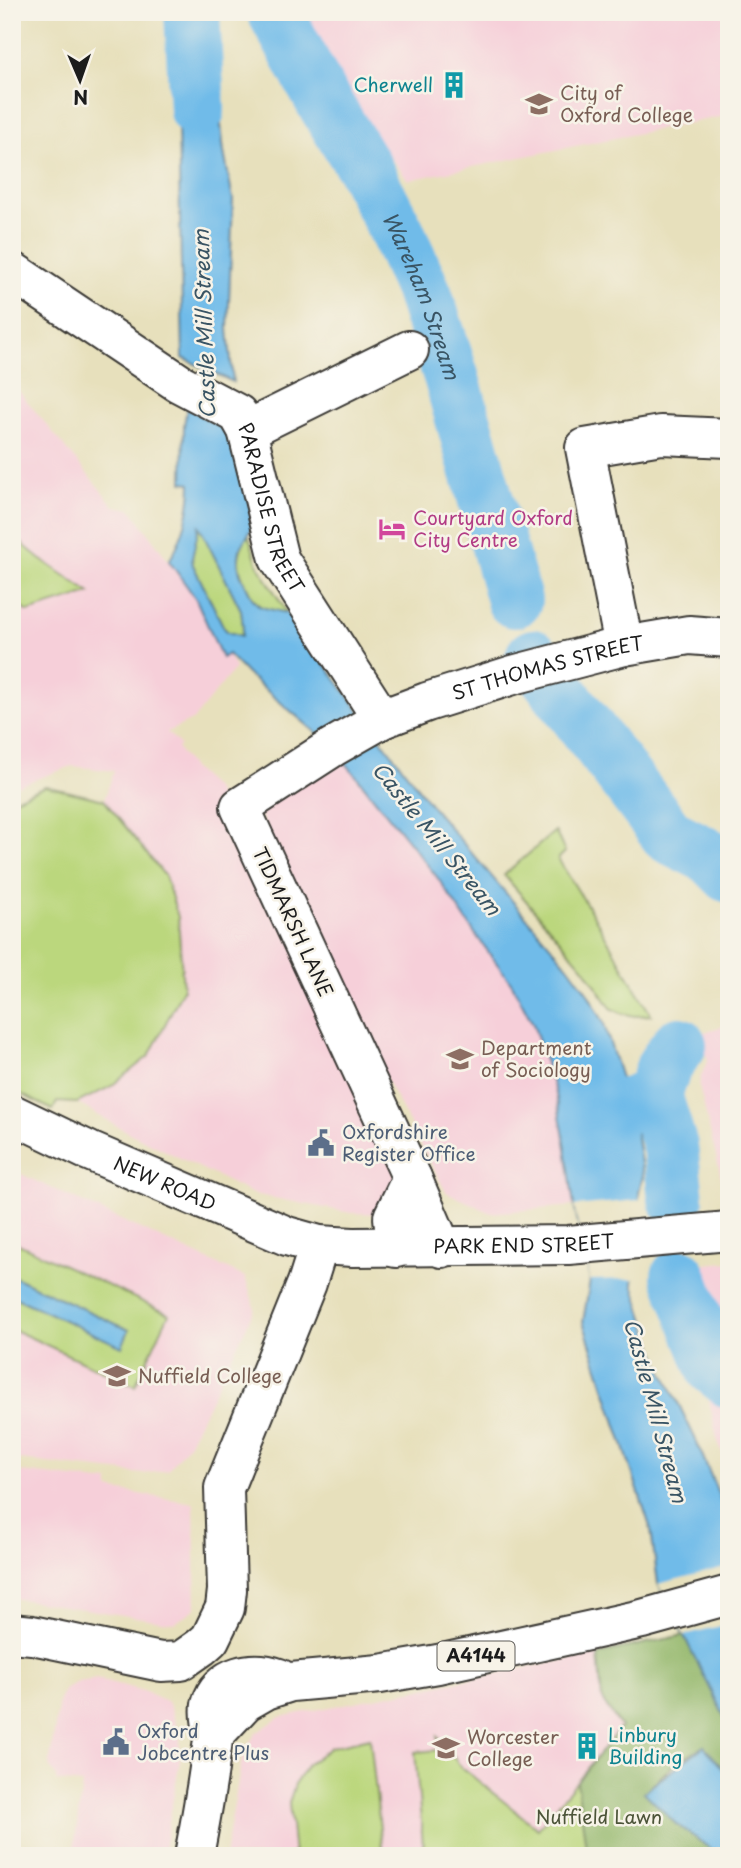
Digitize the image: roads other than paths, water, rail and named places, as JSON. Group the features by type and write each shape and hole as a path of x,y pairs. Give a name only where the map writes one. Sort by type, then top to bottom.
{"street":[{"name":"PARADISE STREET","path":"12,271 242,422 279,559 377,722"},
{"path":"242,422 409,349"},
{"path":"624,646 585,448 661,435 729,438"},
{"name":"ST THOMAS STREET","path":"377,722 428,702 581,656 689,635 729,638"},
{"name":"TIDMARSH LANE","path":"377,722 240,807 442,1248"},
{"name":"NEW ROAD","path":"12,1114 89,1151 275,1231 319,1244"},
{"path":"396,1248 393,1217 412,1178"},
{"name":"PARK END STREET","path":"319,1244 353,1248 568,1245 729,1231"},
{"path":"12,1633 161,1662 181,1661 210,1639 225,1608 227,1590 224,1488 307,1283 319,1244"},
{"name":"A4144","path":"194,1856 213,1736 245,1702 266,1690 290,1682 380,1674 438,1664 659,1615 729,1595"}],"water":[{"path":"171,22 212,44 224,152 233,199 228,329 233,382 183,358 177,77"},
{"path":"187,408 240,438 253,526 240,549 238,562 240,573 252,598 259,606 287,613 434,809 568,966 603,1021 635,1125 643,1176 639,1192 633,1284 659,1363 695,1438 729,1519 729,1726 658,1584 651,1530 583,1322 590,1280 574,1206 556,1094 533,1024 512,984 437,877 333,747 247,674 228,654 222,658 196,599 169,561 182,534 190,503 191,483 183,482","holes":["199,526 241,610 242,636 224,628 193,565"]},
{"path":"12,1276 129,1330 122,1347 12,1296"},
{"path":"704,1746 729,1776 729,1856 721,1856 676,1824 644,1792"}],"waterway":[{"name":"Castle Mill Stream","path":"192,12 197,110"},
{"name":"Wareham Stream","path":"275,12 322,99 362,164 397,232 425,296 451,376 514,600"},
{"name":"Wareham Stream","path":"533,657 669,836 711,857 729,875"},
{"name":"Wareham Stream","path":"605,1114 654,1095 664,1066 679,1045"},
{"name":"Wareham Stream","path":"654,1095 670,1146 676,1199"},
{"name":"Wareham Stream","path":"679,1276 714,1368 729,1380"}],"place":[{"name":"Cherwell","path":"454,85"},
{"name":"City of Oxford College","path":"539,104"},
{"name":"Courtyard Oxford City Centre","path":"392,529"},
{"name":"Department of Sociology","path":"460,1059"},
{"name":"Oxfordshire Register Office","path":"321,1143"},
{"name":"Nuffield College","path":"117,1376"},
{"name":"Oxford Jobcentre Plus","path":"116,1742"},
{"name":"Linbury Building","path":"587,1746"},
{"name":"Worcester College","path":"446,1748"}],"park label":[{"name":"Nuffield Lawn","path":"599,1817"}]}
